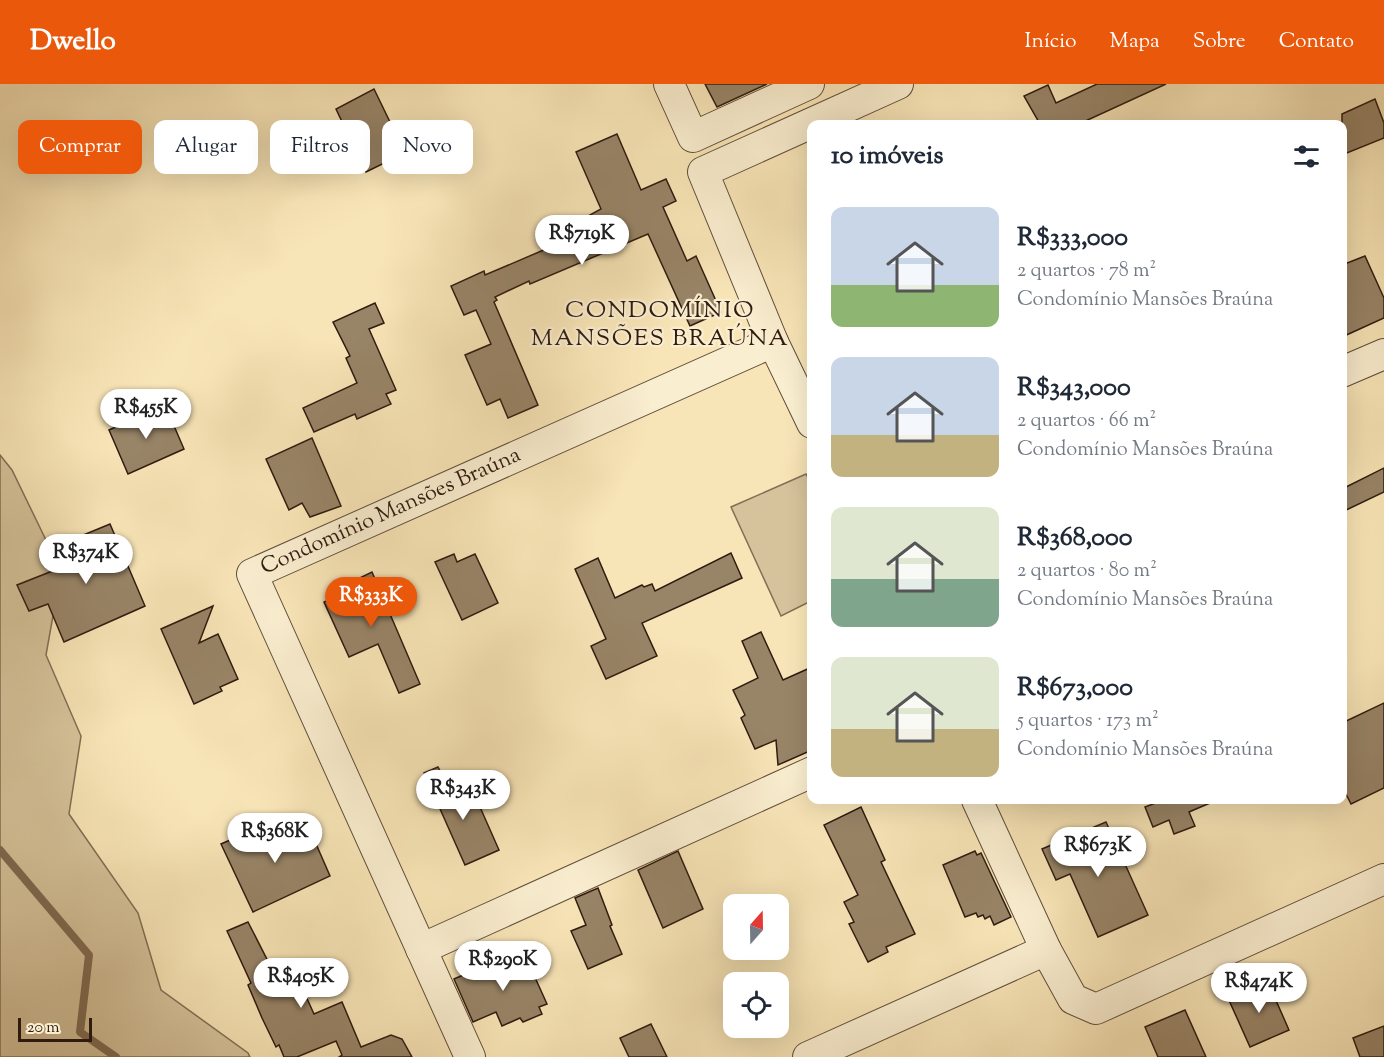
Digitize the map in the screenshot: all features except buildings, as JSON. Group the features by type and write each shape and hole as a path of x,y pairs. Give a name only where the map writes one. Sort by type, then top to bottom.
{"street":[{"path":"669,84 693,137 809,84"},
{"path":"818,120 898,84"},
{"path":"807,125 703,172 773,342 807,413"},
{"name":"Condomínio Mansões Braúna","path":"470,1057 252,574 773,342"},
{"path":"1347,370 1384,354"},
{"path":"421,949 807,774"},
{"path":"979,804 1046,950 1073,999 1096,1009 1384,879"},
{"path":"808,1057 1046,950"}],"shaded area":[{"path":"0,455 12,470 61,571 46,655 81,736 69,814 138,913 161,990 248,1053 250,1057 0,1057"},
{"path":"806,474 807,603 781,616 731,507"}],"waterway":[{"path":"0,850 89,955 80,1032 116,1057"}],"district":[{"name":"CONDOMÍNIO MANSÕES BRAÚNA","path":"660,325"}]}
